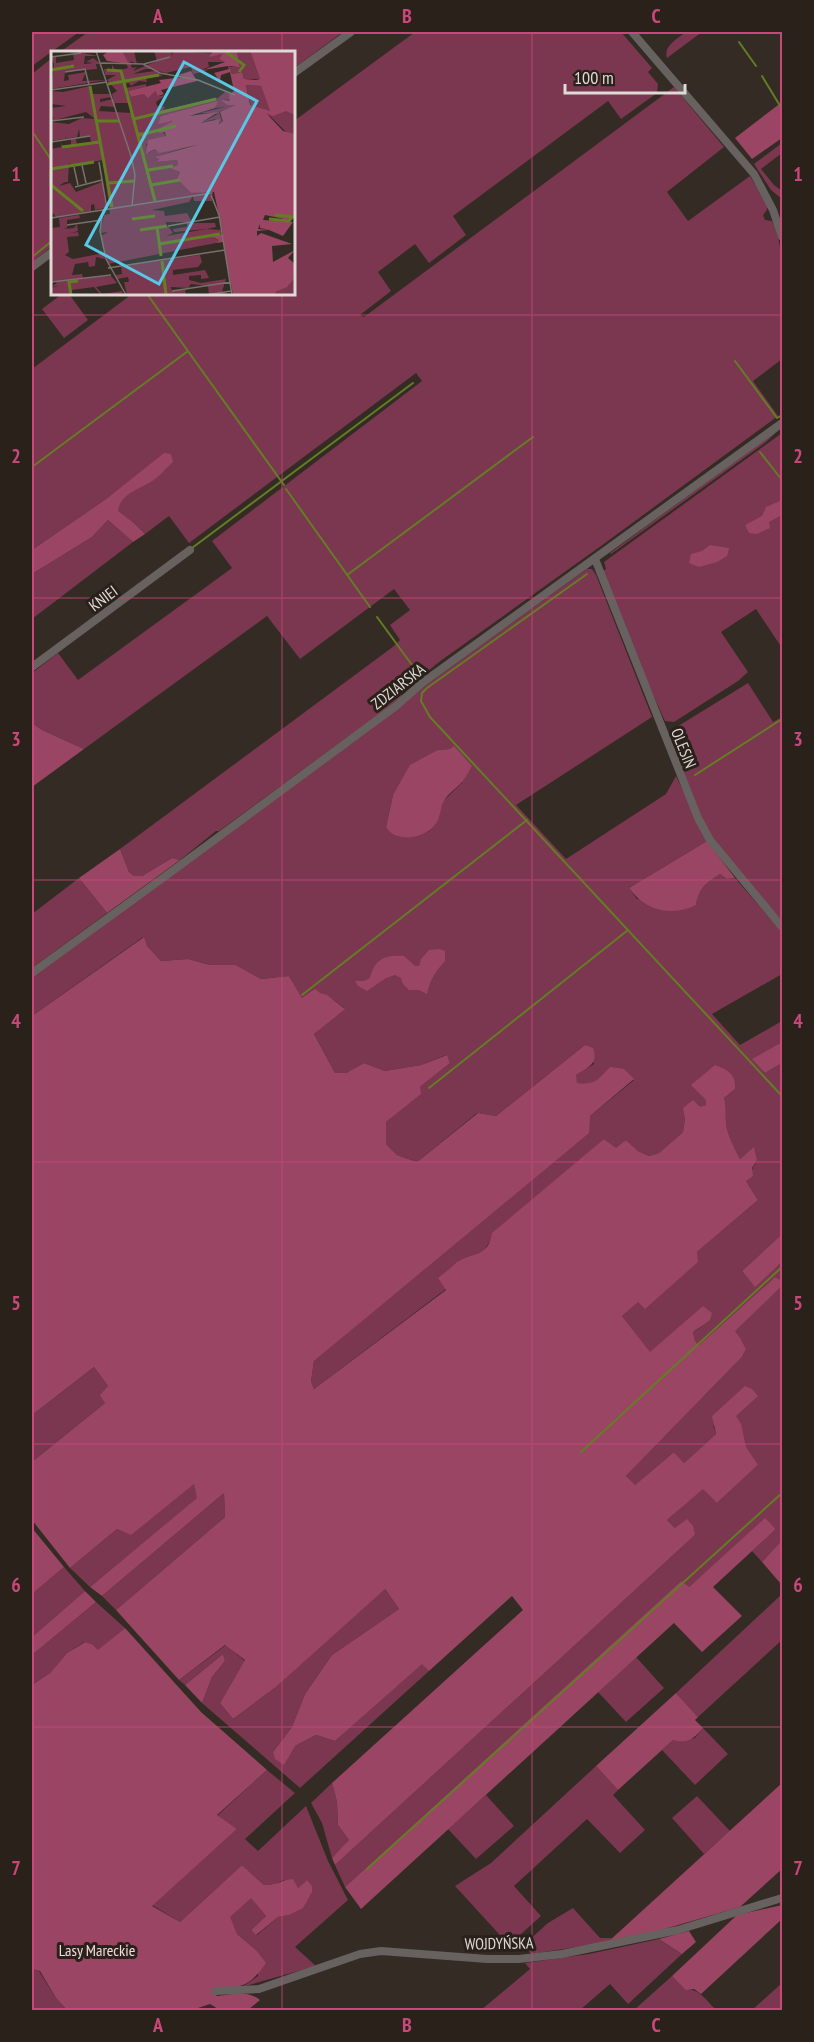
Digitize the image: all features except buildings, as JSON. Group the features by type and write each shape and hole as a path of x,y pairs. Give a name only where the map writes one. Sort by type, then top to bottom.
{"street":[{"path":"296,72 351,32"},
{"path":"632,32 754,174 774,210 783,237"},
{"path":"32,267 51,253"},
{"name":"ZDZIARSKA","path":"32,973 377,720 422,683 783,423"},
{"name":"KNIEI","path":"32,667 190,550"},
{"name":"OLESIN","path":"594,559 698,818 710,840 783,927"},
{"name":"WOJDYŃSKA","path":"215,1991 259,1989 360,1954 381,1951 487,1959 519,1959 562,1953 678,1930 783,1898"}],"shaded area":[{"path":"32,32 79,32 51,51 32,66"},
{"path":"88,32 343,32 296,67 296,51 61,51"},
{"path":"415,32 621,32 652,68 648,72 658,84 657,93 621,119 608,101 453,216 466,235 429,263 415,244 378,272 391,291 360,315 364,317 674,87 724,147 667,192 688,221 750,176 767,206 763,215 765,220 772,221 777,235 783,269 782,359 753,381 778,416 439,662 400,694 402,696 386,709 216,831 180,860 172,858 142,876 134,876 129,872 120,849 394,646 400,640 390,625 410,610 394,589 300,659 267,616 84,749 32,723 32,673 58,653 78,680 232,568 212,541 422,381 416,373 189,543 169,516 145,534 117,511 122,500 137,488 154,479 165,453 106,499 32,550 32,369 128,296 296,296 296,120"},
{"path":"686,32 702,32 667,58 669,46"},
{"path":"51,59 51,247 32,262 32,74"},
{"path":"782,143 782,153 761,169 782,191 782,199 771,190 754,164"},
{"path":"59,296 70,296 88,320 64,338 42,309"},
{"path":"782,427 766,442 610,553"},
{"path":"782,433 782,648 756,609 721,632 748,672 738,681 674,722 665,721 603,571 606,569 604,562"},
{"path":"108,520 133,542 32,619 32,574 92,537"},
{"path":"587,569 592,569 652,717 516,805 566,859 666,794 676,776 707,841 629,888 637,899 696,905 701,890 715,877 720,874 727,879 735,878 782,932 782,974 712,1014 740,1045 782,1021 782,1042 753,1059 765,1073 782,1063 782,1234 742,1271 755,1286 782,1262 782,1283 775,1277 699,1345 695,1341 693,1332 703,1326 650,1353 622,1316 638,1301 645,1308 697,1252 758,1200 746,1181 757,1160 754,1148 740,1159 727,1127 724,1098 735,1089 706,1100 706,1105 685,1118 683,1132 659,1153 649,1156 638,1151 626,1140 616,1149 604,1139 491,1240 484,1250 459,1261 439,1278 446,1289 314,1389 311,1381 314,1361 436,1258 590,1116 634,1080 599,1079 591,1085 577,1083 575,1075 594,1064 585,1045 496,1116 477,1113 417,1162 397,1155 386,1144 386,1122 420,1094 420,1087 450,1063 446,1055 421,1065 385,1071 364,1063 346,1073 335,1073 314,1034 344,1008 321,995 302,998 289,976 261,979 236,965 210,965 188,959 161,961 147,946 143,937 32,1016 32,976 423,687","holes":["450,749 462,783 444,800 435,825 429,831 419,835 386,827 393,795 438,750"]},
{"path":"748,683 773,722 782,717 782,921 734,866 708,831 692,798 670,736 675,728"},
{"path":"79,878 107,913 32,968 32,914"},
{"path":"782,1286 782,1540 762,1562 752,1551 776,1529 765,1519 688,1588 681,1581 345,1887 335,1865 695,1535 675,1528 667,1520 703,1488 717,1503 758,1465 713,1425 716,1434 684,1463 674,1452 634,1486 626,1476 742,1357 746,1349 734,1331"},
{"path":"94,1367 108,1386 105,1403 32,1462 32,1415"},
{"path":"194,1483 198,1498 90,1587 70,1568 117,1529 131,1534"},
{"path":"224,1493 225,1517 116,1610 102,1596"},
{"path":"64,1567 85,1591 32,1637 32,1594"},
{"path":"384,1588 399,1609 332,1655 305,1694 292,1727 273,1752 295,1746 316,1735 335,1741 422,1663 429,1671 300,1788 202,1703 212,1677 225,1661 223,1654 185,1685 179,1680 226,1645 245,1661 220,1703 233,1719 276,1687"},
{"path":"782,1594 782,1640 698,1717 676,1693"},
{"path":"96,1602 125,1628 98,1651 92,1644 84,1642 67,1653 50,1673 32,1685 32,1655"},
{"path":"636,1657 664,1688 626,1722 598,1692"},
{"path":"703,1728 728,1754 695,1785 662,1750 673,1740 695,1738"},
{"path":"596,1766 618,1790 613,1795 645,1830 620,1853 587,1819 514,1886 541,1916 509,1945 455,1886 491,1863"},
{"path":"267,1770 295,1793 245,1839 258,1851 306,1806 328,1861 348,1900 295,1947 316,1966 242,1987 258,1976 256,1950 237,1934 229,1917 251,1897 266,1916 251,1930 257,1935 278,1917 289,1915 307,1880 298,1888 283,1880 273,1886 264,1885 242,1865 180,1922 152,1905 237,1829 217,1816"},
{"path":"332,1783 337,1802 338,1825 350,1841 332,1858 322,1823 311,1803"},
{"path":"486,1795 514,1826 476,1859 448,1829"},
{"path":"697,1796 730,1831 704,1854 672,1818"},
{"path":"573,1908 600,1938 612,1938 608,1942 531,1954 527,1948 528,1941 548,1923"},
{"path":"659,1939 682,1954 628,2004 610,1984 580,2010 481,2010 530,1969 525,1963 589,1954"},
{"path":"32,1969 39,1971 56,1998 67,2010 32,2010"},
{"path":"672,1976 686,1989 699,1993 716,2010 634,2010"},
{"path":"782,1983 782,2010 752,2010"}],"green space":[{"path":"782,102 782,138 752,159 735,138"},
{"path":"164,453 171,454 173,462 155,479 123,499 118,511 145,534 133,542 108,520 92,537 32,574 32,550 106,499"},
{"path":"782,500 782,515 769,522 770,528 757,534 749,533 745,525 762,516 766,507"},
{"path":"710,545 729,548 727,556 717,562 699,567 689,563 691,554 702,551"},
{"path":"32,723 84,749 32,787"},
{"path":"454,746 472,766 462,782 445,799 435,825 417,836 403,837 390,832 386,827 393,795 410,765 438,750 450,749"},
{"path":"707,841 735,878 727,879 720,874 715,877 701,890 696,905 677,911 659,910 643,902 629,888"},
{"path":"120,849 129,872 134,876 142,876 172,858 180,860 107,913 79,878"},
{"path":"144,937 147,946 161,961 188,959 210,965 236,965 261,979 289,976 302,998 315,989 327,995 345,1009 314,1034 335,1073 346,1073 364,1063 385,1071 421,1065 447,1055 450,1063 420,1087 421,1094 386,1122 386,1144 397,1155 417,1162 478,1113 496,1116 585,1045 593,1048 595,1058 588,1067 576,1075 577,1083 596,1081 610,1067 624,1069 634,1079 590,1116 589,1133 314,1361 311,1381 314,1389 446,1290 438,1278 457,1262 483,1250 490,1241 492,1233 604,1139 616,1148 626,1140 638,1151 649,1156 659,1153 683,1132 685,1118 683,1108 693,1100 700,1107 706,1105 706,1100 691,1085 715,1065 727,1071 734,1080 735,1089 724,1098 731,1141 740,1159 754,1147 757,1160 752,1168 753,1176 746,1181 758,1200 697,1252 698,1262 645,1309 638,1302 622,1316 650,1352 703,1306 712,1313 710,1320 693,1332 695,1341 699,1345 775,1277 781,1280 782,1286 735,1331 746,1349 742,1357 626,1476 635,1485 674,1452 684,1463 716,1434 712,1416 745,1386 752,1389 758,1396 736,1416 741,1424 746,1447 758,1465 717,1503 703,1489 667,1520 675,1528 687,1519 693,1526 695,1535 335,1865 332,1858 349,1840 338,1825 337,1802 332,1783 523,1610 512,1596 429,1671 422,1664 335,1741 316,1735 295,1746 284,1765 275,1759 273,1752 292,1727 305,1694 332,1655 399,1609 385,1589 276,1687 233,1719 220,1703 245,1660 225,1645 179,1680 116,1610 225,1517 224,1493 102,1596 90,1587 197,1498 194,1484 131,1535 117,1529 70,1568 32,1520 32,1462 105,1403 100,1395 108,1386 94,1367 32,1415 32,1016"},
{"path":"429,950 445,951 445,961 433,976 427,994 419,990 409,990 401,978 395,975 386,978 367,991 358,986 355,981 370,978 378,962 387,957 404,956 415,966 419,966 421,959"},
{"path":"782,1042 782,1063 765,1073 752,1059"},
{"path":"782,1234 782,1262 755,1287 742,1271"},
{"path":"765,1518 776,1529 713,1587 742,1616 702,1652 674,1623 361,1909 345,1887 681,1581 689,1587"},
{"path":"32,1528 64,1567 32,1594"},
{"path":"782,1540 782,1582 781,1584 762,1562"},
{"path":"85,1591 96,1602 32,1655 32,1637"},
{"name":"Lasy Mareckie","path":"125,1628 201,1712 267,1770 217,1815 237,1829 152,1906 180,1922 242,1865 264,1885 293,1879 298,1888 307,1880 312,1886 312,1892 303,1908 289,1915 278,1917 256,1935 251,1930 266,1916 251,1898 230,1917 237,1934 256,1950 266,1963 249,1982 243,1985 212,1990 217,1996 245,1994 260,2000 248,2010 220,2010 210,2004 192,2010 67,2010 56,1998 40,1971 32,1969 32,1685 50,1673 67,1653 85,1642 92,1644 98,1650"},
{"path":"223,1654 225,1661 212,1677 202,1703 185,1685"},
{"path":"676,1693 698,1717 695,1720 703,1728 690,1740 673,1740 618,1790 596,1766"},
{"path":"782,1783 782,1869 740,1907 661,1930 608,1942"},
{"path":"782,1905 782,1919 701,1994 694,1989 686,1990 672,1976 737,1915"},
{"path":"689,1931 696,1942 682,1954 659,1939"}],"waterway":[{"path":"739,42 756,66"},
{"path":"762,76 782,109"},
{"path":"32,131 51,160"},
{"path":"32,257 51,242"},
{"path":"148,296 284,485"},
{"path":"32,467 188,351"},
{"path":"735,361 777,418 782,415"},
{"path":"192,548 413,383"},
{"path":"347,575 533,437"},
{"path":"760,452 782,480"},
{"path":"286,489 370,607"},
{"path":"587,574 427,688 422,693 421,701 430,717 782,1096"},
{"path":"377,617 420,676"},
{"path":"695,775 782,719"},
{"path":"302,995 527,820"},
{"path":"429,1088 628,930"},
{"path":"581,1452 782,1267"},
{"path":"367,1869 782,1493"}]}
